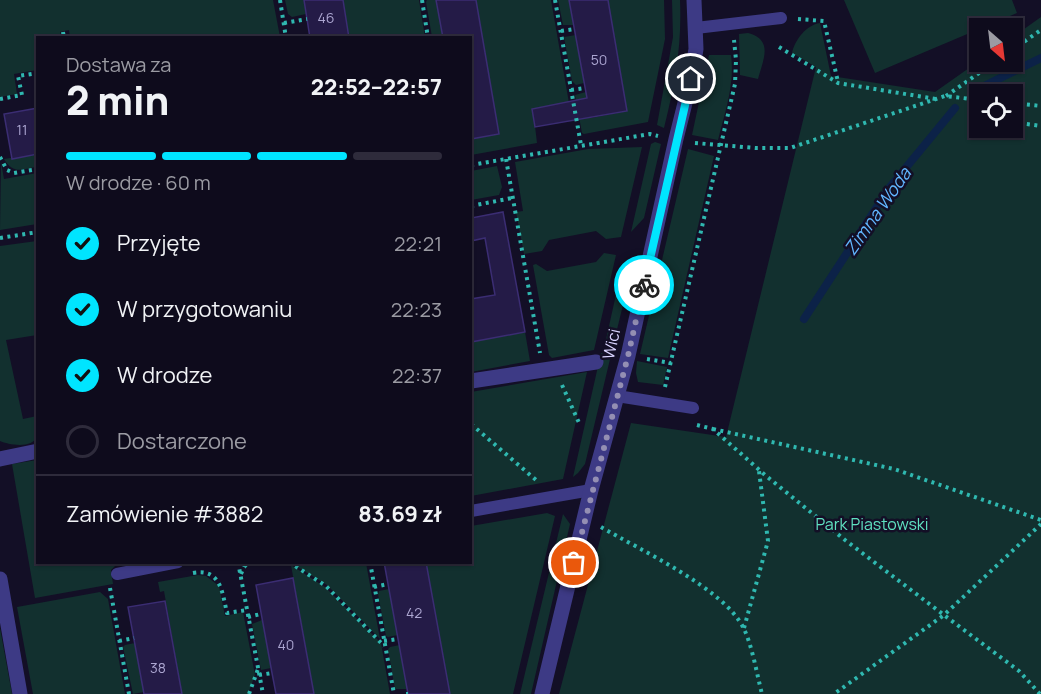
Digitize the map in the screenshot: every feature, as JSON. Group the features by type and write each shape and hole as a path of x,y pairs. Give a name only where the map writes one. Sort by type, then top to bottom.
{"street":[{"name":"Wici","path":"542,694 591,490 628,356 691,79 696,50 694,0"},
{"path":"472,381 596,362"},
{"path":"0,459 36,452"},
{"path":"1,587 20,694"}],"lane":[{"path":"696,28 781,18"},
{"path":"617,396 693,408"},
{"path":"472,511 591,490"},
{"path":"118,580 170,564"}],"path":[{"path":"280,0 286,36"},
{"path":"422,0 428,36"},
{"path":"555,0 580,145"},
{"path":"781,18 824,21 838,83"},
{"path":"284,23 307,19"},
{"path":"661,402 735,84 733,23"},
{"path":"561,31 574,28"},
{"path":"1023,42 1041,30"},
{"path":"63,32 64,36"},
{"path":"779,47 838,83 937,99"},
{"path":"472,165 650,134 720,145 790,148 945,96 980,72"},
{"path":"0,99 22,95 18,76 36,73"},
{"path":"571,90 585,88"},
{"path":"945,96 969,99"},
{"path":"1023,104 1041,106"},
{"path":"1023,124 1041,126"},
{"path":"0,157 7,170 14,173 36,169"},
{"path":"506,159 512,198 549,369 580,425"},
{"path":"472,206 512,198"},
{"path":"0,238 36,232"},
{"path":"690,424 894,469 1041,522 944,615 834,694"},
{"path":"472,425 555,496"},
{"path":"713,429 845,540 1019,671 1040,694"},
{"path":"744,628 768,542 759,470"},
{"path":"597,525 719,597 744,628 762,694"},
{"path":"238,564 263,694"},
{"path":"240,576 247,564"},
{"path":"291,564 326,586 384,644"},
{"path":"370,564 394,694"},
{"path":"192,573 201,572 213,575 221,587 226,613 246,610"},
{"path":"118,580 110,587 129,694"},
{"path":"374,587 388,584"},
{"path":"248,617 261,615"},
{"path":"119,641 134,638"},
{"path":"384,644 398,639"},
{"path":"249,694 258,669"},
{"path":"259,675 272,673"}],"green space":[{"path":"0,0 273,0 280,36 70,36 69,30 60,32 61,36 36,36 36,70 14,74 17,94 0,97"},
{"path":"285,0 304,0 306,14 292,17 288,14"},
{"path":"343,0 419,0 425,36 349,36"},
{"path":"436,0 443,36 432,36 426,2"},
{"path":"476,0 551,0 572,120 555,124 551,105 533,109 537,143 472,155"},
{"path":"558,0 569,0 574,25 563,25"},
{"path":"608,0 664,0 665,39 648,122 584,134 575,95 586,92 591,118 627,111"},
{"path":"672,0 680,0 679,49 664,128 657,125 673,37"},
{"path":"844,0 1012,0 1017,13 1005,18 969,18 969,33 875,73"},
{"name":"Park Piastowski","path":"1041,17 1041,694 559,694 631,423 726,437 816,67 792,53 798,38 810,27 820,23 831,76 935,92 969,68 969,72 1023,72 1023,30"},
{"path":"748,33 761,40 764,46 764,58 758,79 740,75 739,34"},
{"path":"576,35 584,83 576,85 572,81 564,37"},
{"path":"709,55 731,55 732,77 718,140 692,135"},
{"path":"655,142 661,144 644,218 631,232 651,144"},
{"path":"642,147 621,237 606,239 596,231 549,240 542,251 524,254 516,212 523,211 515,162 588,149"},
{"path":"688,149 714,156 668,358 640,354"},
{"path":"36,154 36,167 15,169 4,159"},
{"path":"1,162 4,179 36,173 36,224 0,230"},
{"path":"497,166 502,187 499,195 472,200 472,171"},
{"path":"36,241 36,335 6,340 23,419 36,416 36,438 26,444 15,445 0,441 0,246"},
{"path":"604,253 616,255 594,350 552,358 549,355 533,265 536,264 547,271 596,262"},
{"path":"623,263 630,276 613,346 605,344"},
{"path":"525,332 530,361 472,372 472,342"},
{"path":"601,353 611,355 585,464 573,477"},
{"path":"637,361 667,367 663,385 638,382"},
{"path":"587,372 563,479 472,496 472,392"},
{"path":"36,460 36,564 117,564 111,570 113,584 35,598 12,464"},
{"path":"547,513 555,516 513,694 450,694 426,564 472,564 472,526"},
{"path":"563,514 570,524 531,694 520,694"},
{"path":"293,564 366,564 380,639 327,585"},
{"path":"291,565 325,587 381,643 390,694 314,694"},
{"path":"198,575 206,576 219,586 225,616 243,612 255,675 248,694 182,694 164,591 160,592 158,582"},
{"path":"389,589 398,635 388,637 378,594 379,591"},
{"path":"100,592 108,599 125,694 33,694 17,607"},
{"path":"262,620 271,668 261,670 252,624"},
{"path":"0,628 12,694 0,694"},
{"path":"135,643 144,692 133,694 123,647"},
{"path":"400,645 407,689 395,689 388,649"}],"building":[{"path":"304,0 343,0 349,36 310,36"},
{"path":"436,0 476,0 499,134 472,139 472,36 443,36"},
{"path":"569,0 608,0 627,111 535,127 532,109 587,98"},
{"path":"36,108 36,154 12,159 4,114"},
{"path":"503,212 525,332 472,342 472,299 495,295 485,238 472,241 472,218"},
{"path":"384,564 426,564 450,694 408,694"},
{"path":"293,578 314,694 276,694 256,585"},
{"path":"165,601 182,694 144,694 128,607"}],"waterway":[{"name":"Zimna Woda","path":"988,84 1041,58"},
{"name":"Zimna Woda","path":"804,319 890,187 955,108"}],"way so far":[{"path":"574,563 591,490 628,356 644,285"}],"route":[{"path":"644,285 691,79"}]}
